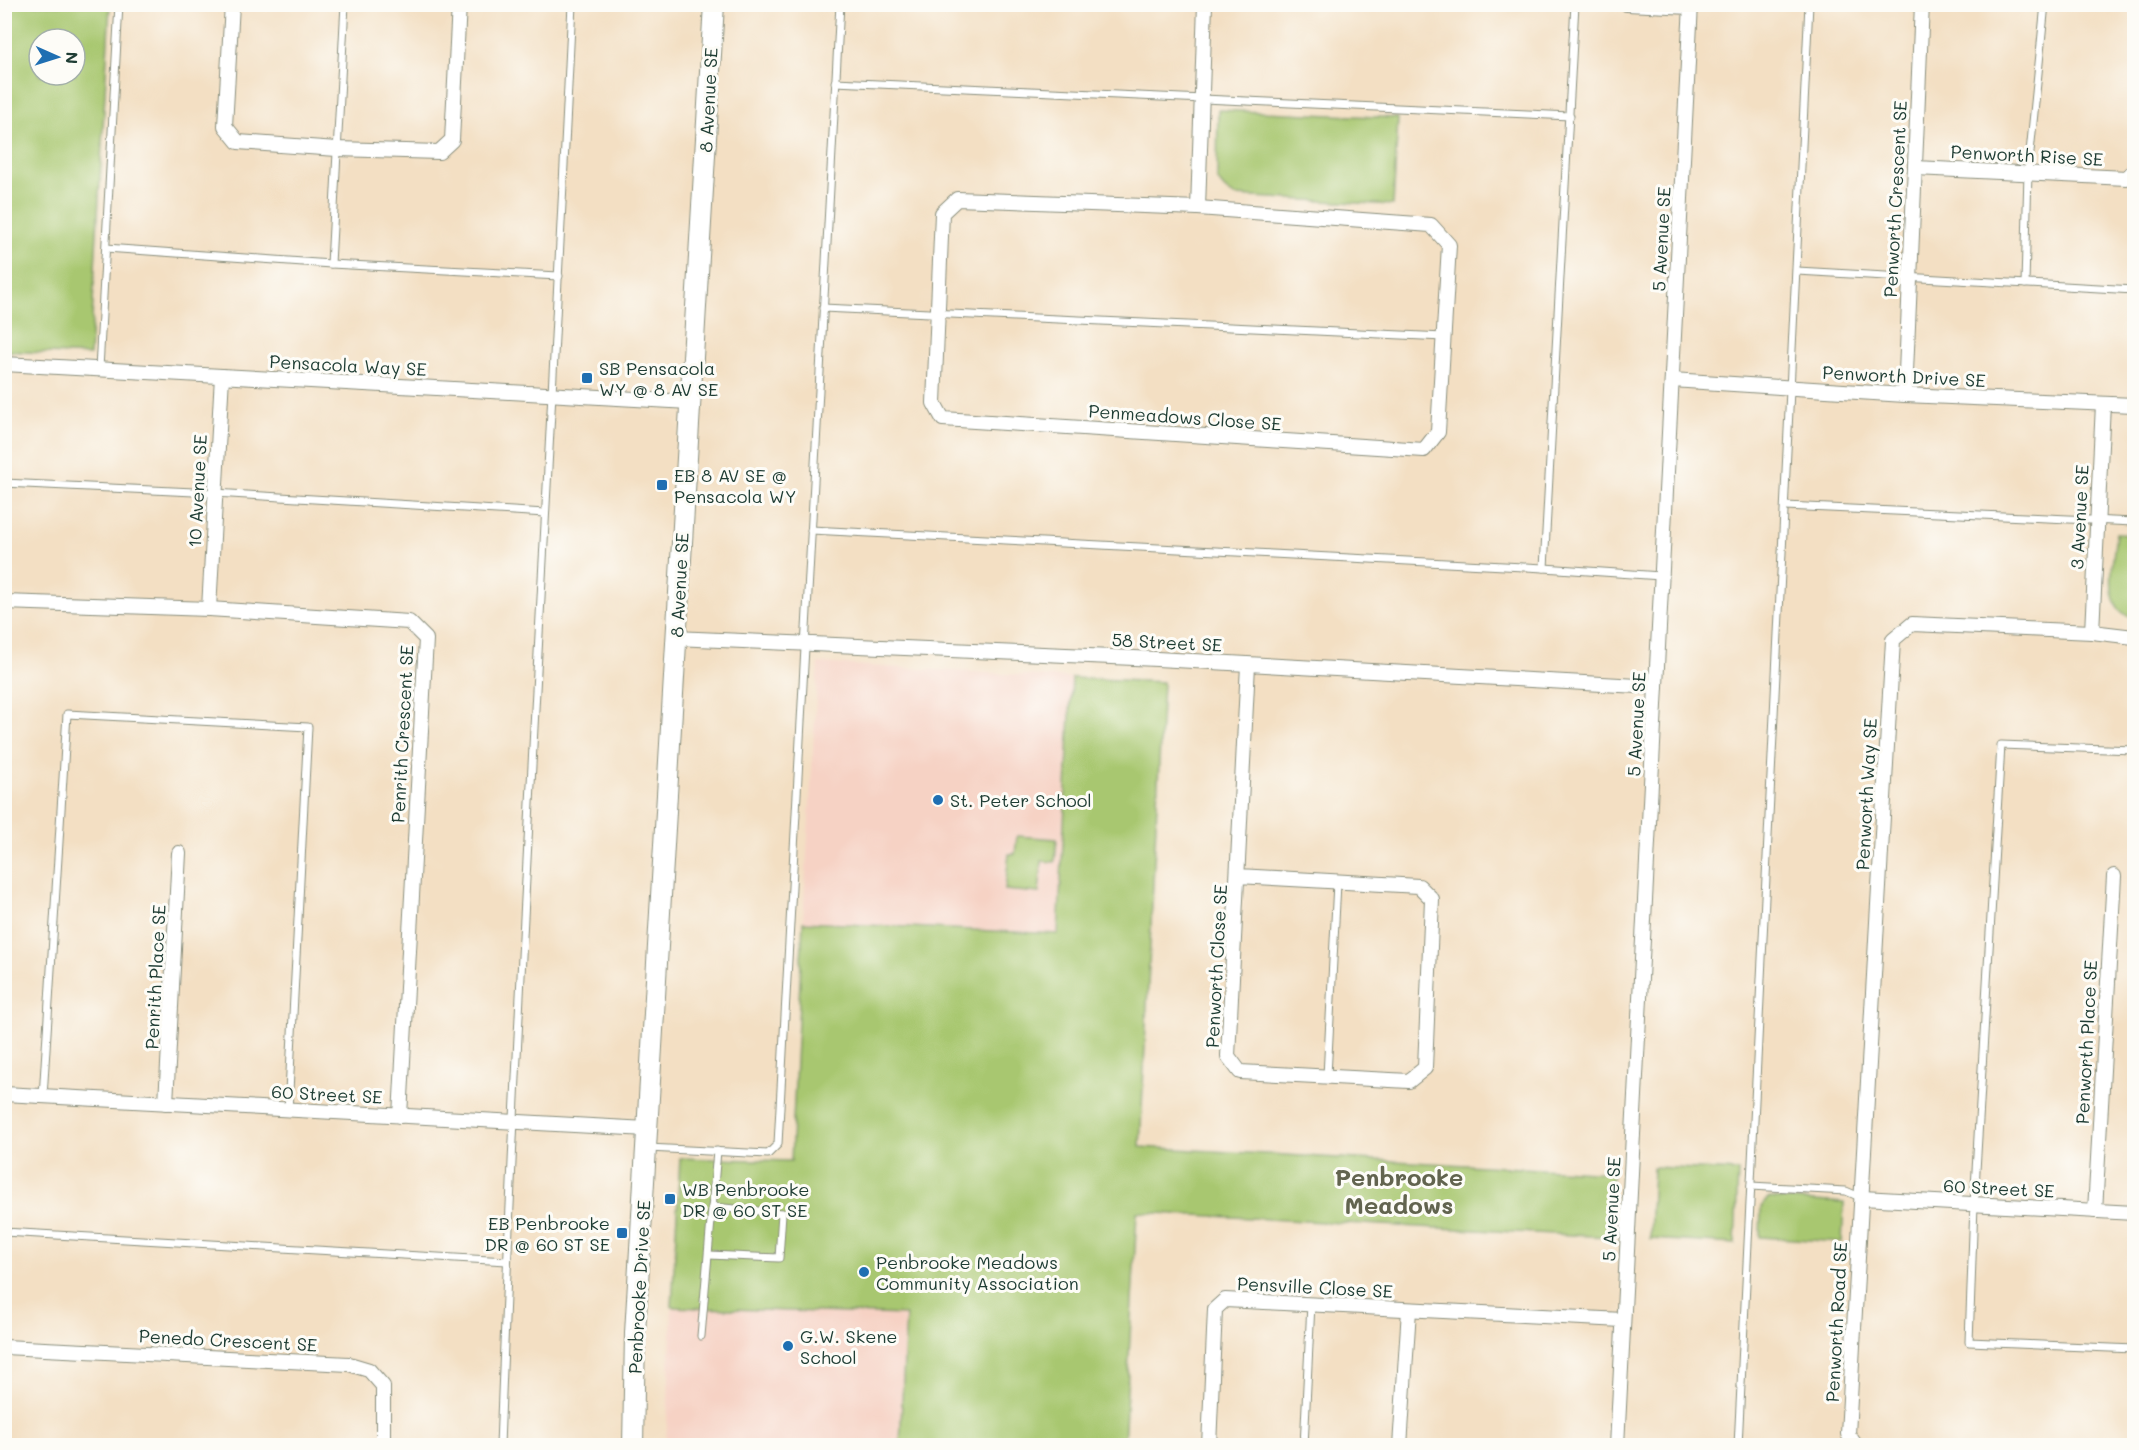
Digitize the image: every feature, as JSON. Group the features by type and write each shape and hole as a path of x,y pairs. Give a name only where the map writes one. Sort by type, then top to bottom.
{"street":[{"path":"232,4 225,126 238,142 337,150 439,152 452,140 459,4"},
{"name":"8 Avenue SE","path":"646,1139 714,4"},
{"path":"1198,208 1205,4"},
{"path":"1627,4 1691,6"},
{"name":"Penworth Crescent SE","path":"1905,394 1922,4"},
{"name":"5 Avenue SE","path":"1617,1446 1691,6"},
{"name":"Penworth Rise SE","path":"1915,168 2127,178 2134,170"},
{"name":"Penmeadows Close SE","path":"957,200 1198,208 1431,225 1449,245 1438,432 1424,450 943,419 934,403 942,213 957,200"},
{"name":"Pensacola Way SE","path":"4,364 689,402"},
{"name":"10 Avenue SE","path":"209,609 222,376"},
{"name":"Penworth Drive SE","path":"1672,381 2134,405"},
{"name":"3 Avenue SE","path":"2092,632 2103,404"},
{"name":"Penrith Crescent SE","path":"4,602 209,609 409,622 426,639 400,1116"},
{"name":"Penworth Way SE","path":"1862,1198 1893,640 1912,624 2092,632 2134,637"},
{"name":"58 Street SE","path":"675,638 1146,658 1656,687"},
{"name":"Penworth Close SE","path":"1238,876 1419,886 1432,899 1425,1068 1409,1081 1240,1072 1228,1056 1248,665"},
{"name":"Penrith Place SE","path":"166,1103 179,853"},
{"name":"Penworth Place SE","path":"2094,1211 2114,876"},
{"name":"60 Street SE","path":"4,1094 515,1123 646,1139"},
{"name":"Penbrooke Drive SE","path":"633,1446 635,1333 646,1139"},
{"name":"60 Street SE","path":"1862,1198 2134,1213"},
{"name":"Penworth Road SE","path":"1856,1446 1848,1434 1862,1198"},
{"name":"Pensville Close SE","path":"1209,1446 1215,1310 1226,1300 1623,1320"},
{"name":"Pensville Close SE","path":"1400,1446 1409,1310"},
{"name":"Penedo Crescent SE","path":"4,1347 349,1364 369,1370 383,1386 383,1446"}],"lane":[{"path":"99,369 119,4"},
{"path":"331,264 345,4"},
{"path":"500,1446 507,1261 572,4"},
{"path":"646,1139 717,1151 768,1154 778,1144 840,4"},
{"path":"1544,568 1575,4"},
{"path":"1738,1446 1809,4"},
{"path":"2025,284 2028,172 2045,4"},
{"path":"836,82 1570,116"},
{"path":"105,248 331,264 559,276"},
{"path":"1797,271 2134,290"},
{"path":"823,308 1444,337"},
{"path":"4,483 545,513"},
{"path":"1785,506 2134,522"},
{"path":"811,530 1661,576"},
{"path":"43,1097 68,714 262,724 308,727 288,1111"},
{"path":"2134,750 2001,745 1974,1205 1969,1342 2134,1349"},
{"path":"1327,1076 1337,883"},
{"path":"701,1335 717,1151"},
{"path":"1751,1186 1846,1191 1862,1198"},
{"path":"709,1255 779,1258 782,1213 712,1207"},
{"path":"4,1232 507,1261"},
{"path":"1304,1446 1311,1304"}],"shaded area":[{"name":"St. Peter School","path":"818,663 1072,678 1058,934 803,922"},
{"name":"G.W. Skene School","path":"672,1307 907,1315 900,1445 666,1446"}],"green space":[{"path":"4,5 110,5 90,355 5,351"},
{"path":"1218,110 1398,118 1393,205 1235,196 1224,189 1217,178"},
{"path":"2116,533 2134,534 2134,617 2123,613 2113,595 2112,569"},
{"path":"1072,678 1163,682 1140,1147 1612,1173 1609,1237 1137,1212 1124,1445 900,1445 906,1315 672,1307 680,1158 791,1161 803,922 1058,934"},
{"path":"1017,836 1057,839 1055,862 1042,861 1039,893 1005,890 1009,854 1015,854"},
{"path":"1653,1167 1738,1171 1735,1244 1650,1239"},
{"path":"1768,1198 1844,1203 1842,1242 1760,1237 1761,1207"}],"place":[{"name":"SB Pensacola WY @ 8 AV SE","path":"587,378"},
{"name":"EB 8 AV SE @ Pensacola WY","path":"662,485"},
{"name":"St. Peter School","path":"938,800"},
{"name":"WB Penbrooke DR @ 60 ST SE","path":"670,1199"},
{"name":"EB Penbrooke DR @ 60 ST SE","path":"622,1233"},
{"name":"Penbrooke Meadows Community Association","path":"864,1272"},
{"name":"G.W. Skene School","path":"788,1346"}],"district":[{"name":"Penbrooke Meadows","path":"1399,1190"}]}
